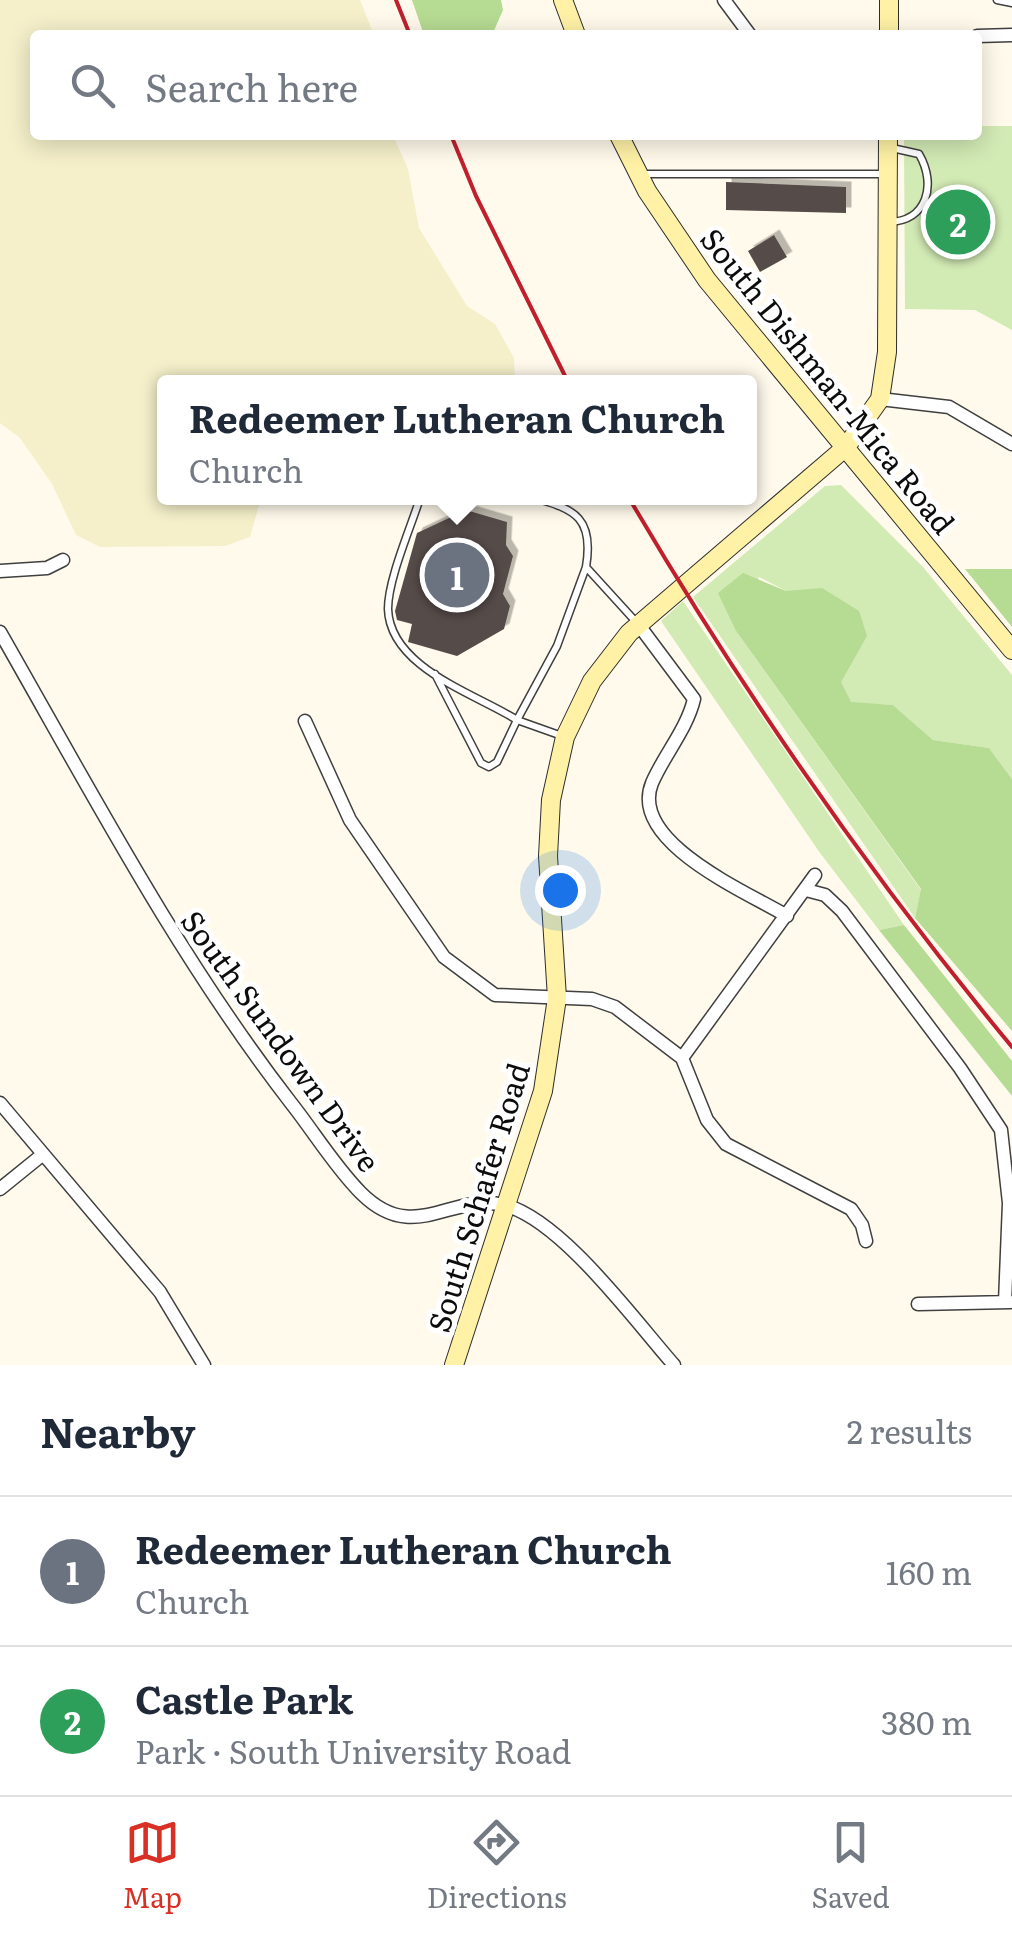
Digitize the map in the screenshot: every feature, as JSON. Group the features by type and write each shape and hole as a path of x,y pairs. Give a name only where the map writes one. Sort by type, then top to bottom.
{"street":[{"path":"563,0 574,30"},
{"path":"724,0 746,30"},
{"path":"889,30 890,0"},
{"path":"982,36 1012,35"},
{"name":"South Dishman-Mica Road","path":"622,140 707,280 1012,650"},
{"path":"888,142 887,352 880,399 949,407 1012,444"},
{"name":"South Schafer Road","path":"454,1365 543,1091 557,998 550,800 565,736 592,681 638,624 846,447 880,399"},
{"path":"0,571 47,568 63,560"},
{"path":"638,624 694,699 650,788 650,816 670,844 787,916"},
{"name":"South Sundown Drive","path":"0,632 166,924 262,1066 362,1194 388,1212 417,1220 483,1204 506,1205"},
{"path":"305,720 350,820 444,957 495,995 592,999 615,1007 682,1058 707,1120 726,1144 850,1210 862,1225 866,1241"},
{"path":"682,1058 816,875"},
{"path":"806,890 825,895 842,910 960,1068 1000,1130 1009,1203 1009,1302 918,1304"},
{"path":"0,1103 160,1292 204,1365"},
{"path":"0,1189 42,1155"},
{"path":"506,1205 566,1242 674,1365"}],"lane":[{"path":"997,0 1012,3"},
{"path":"888,142 914,150 924,163 926,179 917,216 908,221 888,222"},
{"path":"639,174 888,174"},
{"path":"418,505 388,614 413,660 517,720 565,736"},
{"path":"435,674 481,763 489,766 497,762 557,646 586,566 588,534 578,516 560,505"},
{"path":"586,566 638,624"}],"shaded area":[{"path":"0,0 360,0 372,30 30,30 30,140 395,140 408,169 419,228 467,306 495,324 514,358 515,375 157,375 157,505 259,505 250,537 225,546 100,547 76,535 52,484 20,438 0,423"}],"green space":[{"path":"412,0 501,0 503,10 494,30 422,30"},
{"path":"982,126 1012,126 1012,330 975,310 905,309 904,140 982,140"},
{"path":"841,485 923,567 1012,675 1012,779 989,748 933,740 893,705 851,703 786,591 759,577 736,631 921,890 915,918 693,597 825,486"},
{"path":"965,569 1012,569 1012,627"},
{"path":"743,573 786,591 822,588 859,611 867,636 841,682 851,702 893,705 933,740 989,748 1012,779 1012,1031 915,918 921,889 736,631 718,593"},
{"path":"683,601 904,925 879,930 820,853 661,621"},
{"path":"904,925 1012,1061 1012,1096 879,930"}],"building":[{"path":"726,182 846,187 846,213 726,210"},
{"path":"774,235 787,257 760,272 748,251"},
{"path":"466,510 507,522 506,545 513,556 503,594 510,606 504,629 457,656 408,642 412,624 397,620 395,611 417,533"}],"railway":[{"path":"396,0 408,30"},
{"path":"453,140 476,196 565,375"},
{"path":"633,505 716,641 809,780 1012,1047"}],"place":[{"name":"Castle Park","path":"958,222"},
{"name":"Redeemer Lutheran Church","path":"457,575"}]}
